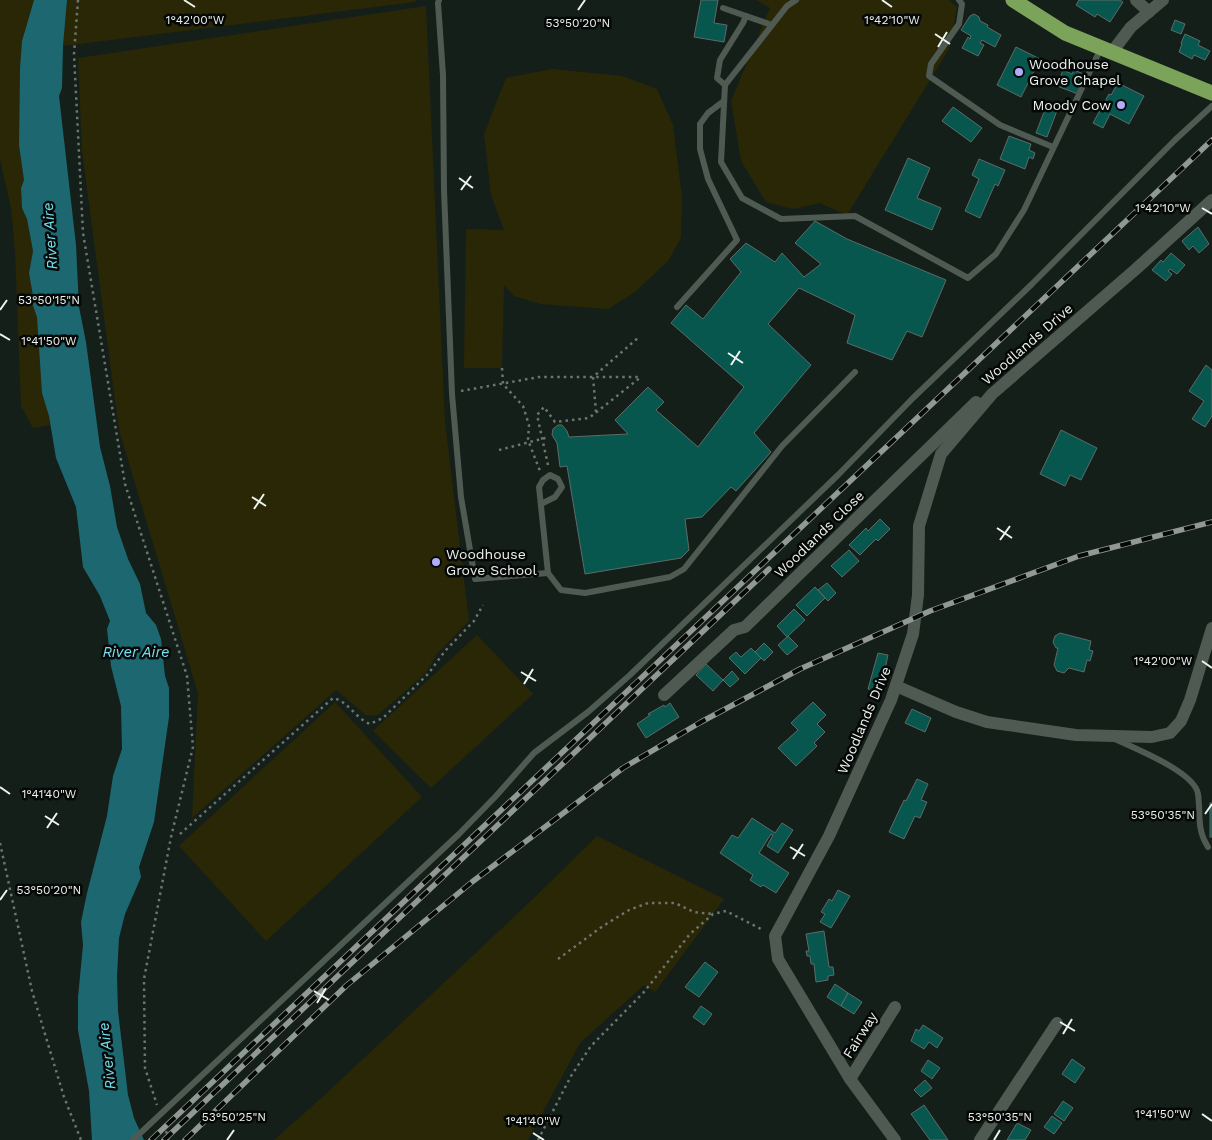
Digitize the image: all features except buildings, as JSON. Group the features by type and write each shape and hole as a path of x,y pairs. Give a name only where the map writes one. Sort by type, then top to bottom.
{"highway":[{"path":"1013,0 1065,33 1212,93"}],"street":[{"path":"1136,0 1148,12"},
{"path":"1107,50 1131,26 1163,0"},
{"name":"Woodlands Drive","path":"775,936 829,836 896,686 913,634 918,595 919,526 941,454 992,394 1212,200"},
{"name":"Woodlands Close","path":"664,695 734,630 745,628 985,393 992,394"},
{"path":"896,686 956,712 987,722 1076,735 1152,736 1170,733 1181,721 1190,700 1212,628"},
{"path":"775,936 778,959 850,1079 895,1140"},
{"name":"Fairway","path":"850,1079 895,1007"},
{"path":"980,1140 1057,1023"}],"lane":[{"path":"439,0 443,75 444,190 452,392 461,497 475,579 548,573"},
{"path":"796,0 787,6 725,85 721,162 742,198 781,219 854,216 968,278 996,254 1024,210 1053,147 1107,50"},
{"path":"959,0 962,4 959,24 931,64 929,76 1000,125 1053,147"},
{"path":"723,8 772,25"},
{"path":"725,85 717,78 720,60 746,16"},
{"path":"677,307 737,240 708,179 700,149 700,124 708,113 724,101"},
{"path":"133,1140 458,834 496,796 534,753 588,712 659,647 838,475 913,398 1032,284 1175,140 1212,106"},
{"path":"541,504 555,498 562,486 558,479 550,475 543,480 539,488 548,573 561,590 585,593 670,577 684,569 782,446 855,372"},
{"path":"1107,736 1169,764 1191,782 1198,791 1199,826 1208,847"}],"path":[{"path":"78,0 74,54 84,233 125,484 187,676 193,747 171,837 144,979 145,1068 160,1113"},
{"path":"593,377 639,337"},
{"path":"502,368 503,384 523,406 529,425 529,442 543,480"},
{"path":"593,377 596,412"},
{"path":"452,392 539,378 641,377 589,418 555,422 544,407 537,415 550,475"},
{"path":"499,450 549,437"},
{"path":"180,834 333,698 340,700 361,720 370,724 383,718 428,674 445,651 474,622 483,605"},
{"path":"0,843 32,991 64,1097 81,1140"},
{"path":"558,960 603,926 629,910 648,903 675,904 694,912 713,914 726,911 775,936"},
{"path":"538,1140 572,1076 591,1046 644,992 690,934 713,914"},
{"path":"163,1122 169,1140"}],"shaded area":[{"path":"0,0 34,0 22,41 19,145 24,180 21,188 22,208 27,219 33,251 29,273 33,296 32,303 37,317 50,425 33,428 21,406 15,251 11,208 0,159"},
{"path":"67,0 416,0 415,2 63,46"},
{"path":"756,0 949,0 957,7 949,49 847,215 820,203 793,209 766,202 741,161 731,101 770,8"},
{"path":"426,6 445,422 469,621 437,654 425,674 378,715 367,716 336,690 192,818 198,693 119,430 82,151 78,58"},
{"path":"552,69 622,76 657,89 673,125 682,197 681,238 668,261 635,292 608,309 540,304 514,296 504,285 502,368 464,368 466,229 504,230 491,195 484,134 506,78"},
{"path":"477,635 533,694 431,788 373,731"},
{"path":"335,702 422,797 266,941 179,846"},
{"path":"597,836 724,899 655,992 644,985 580,1043 528,1140 274,1140 328,1092 533,899"}],"water":[{"name":"River Aire","path":"34,0 67,0 62,88 59,96 76,245 79,307 86,342 100,447 110,486 117,527 128,559 140,584 146,613 156,625 161,639 165,676 169,688 169,717 154,822 139,867 141,877 125,914 119,938 118,1011 128,1095 134,1118 144,1140 92,1140 89,1091 78,1030 78,997 83,945 81,922 107,816 113,776 122,749 121,706 111,666 107,629 110,621 100,596 83,567 76,507 56,458 49,416 42,393 37,317 32,303 33,296 29,273 33,251 27,219 22,208 21,188 24,180 19,145 22,41"}],"railway":[{"path":"151,1140 1212,140"},
{"path":"185,1140 347,985 472,882 623,768 701,722 800,669 930,611 1079,556 1212,522"},
{"path":"164,1140 769,569"}],"place":[{"name":"Woodhouse Grove Chapel","path":"1019,72"},
{"name":"Moody Cow","path":"1121,105"},
{"name":"Woodhouse Grove School","path":"436,562"}]}
